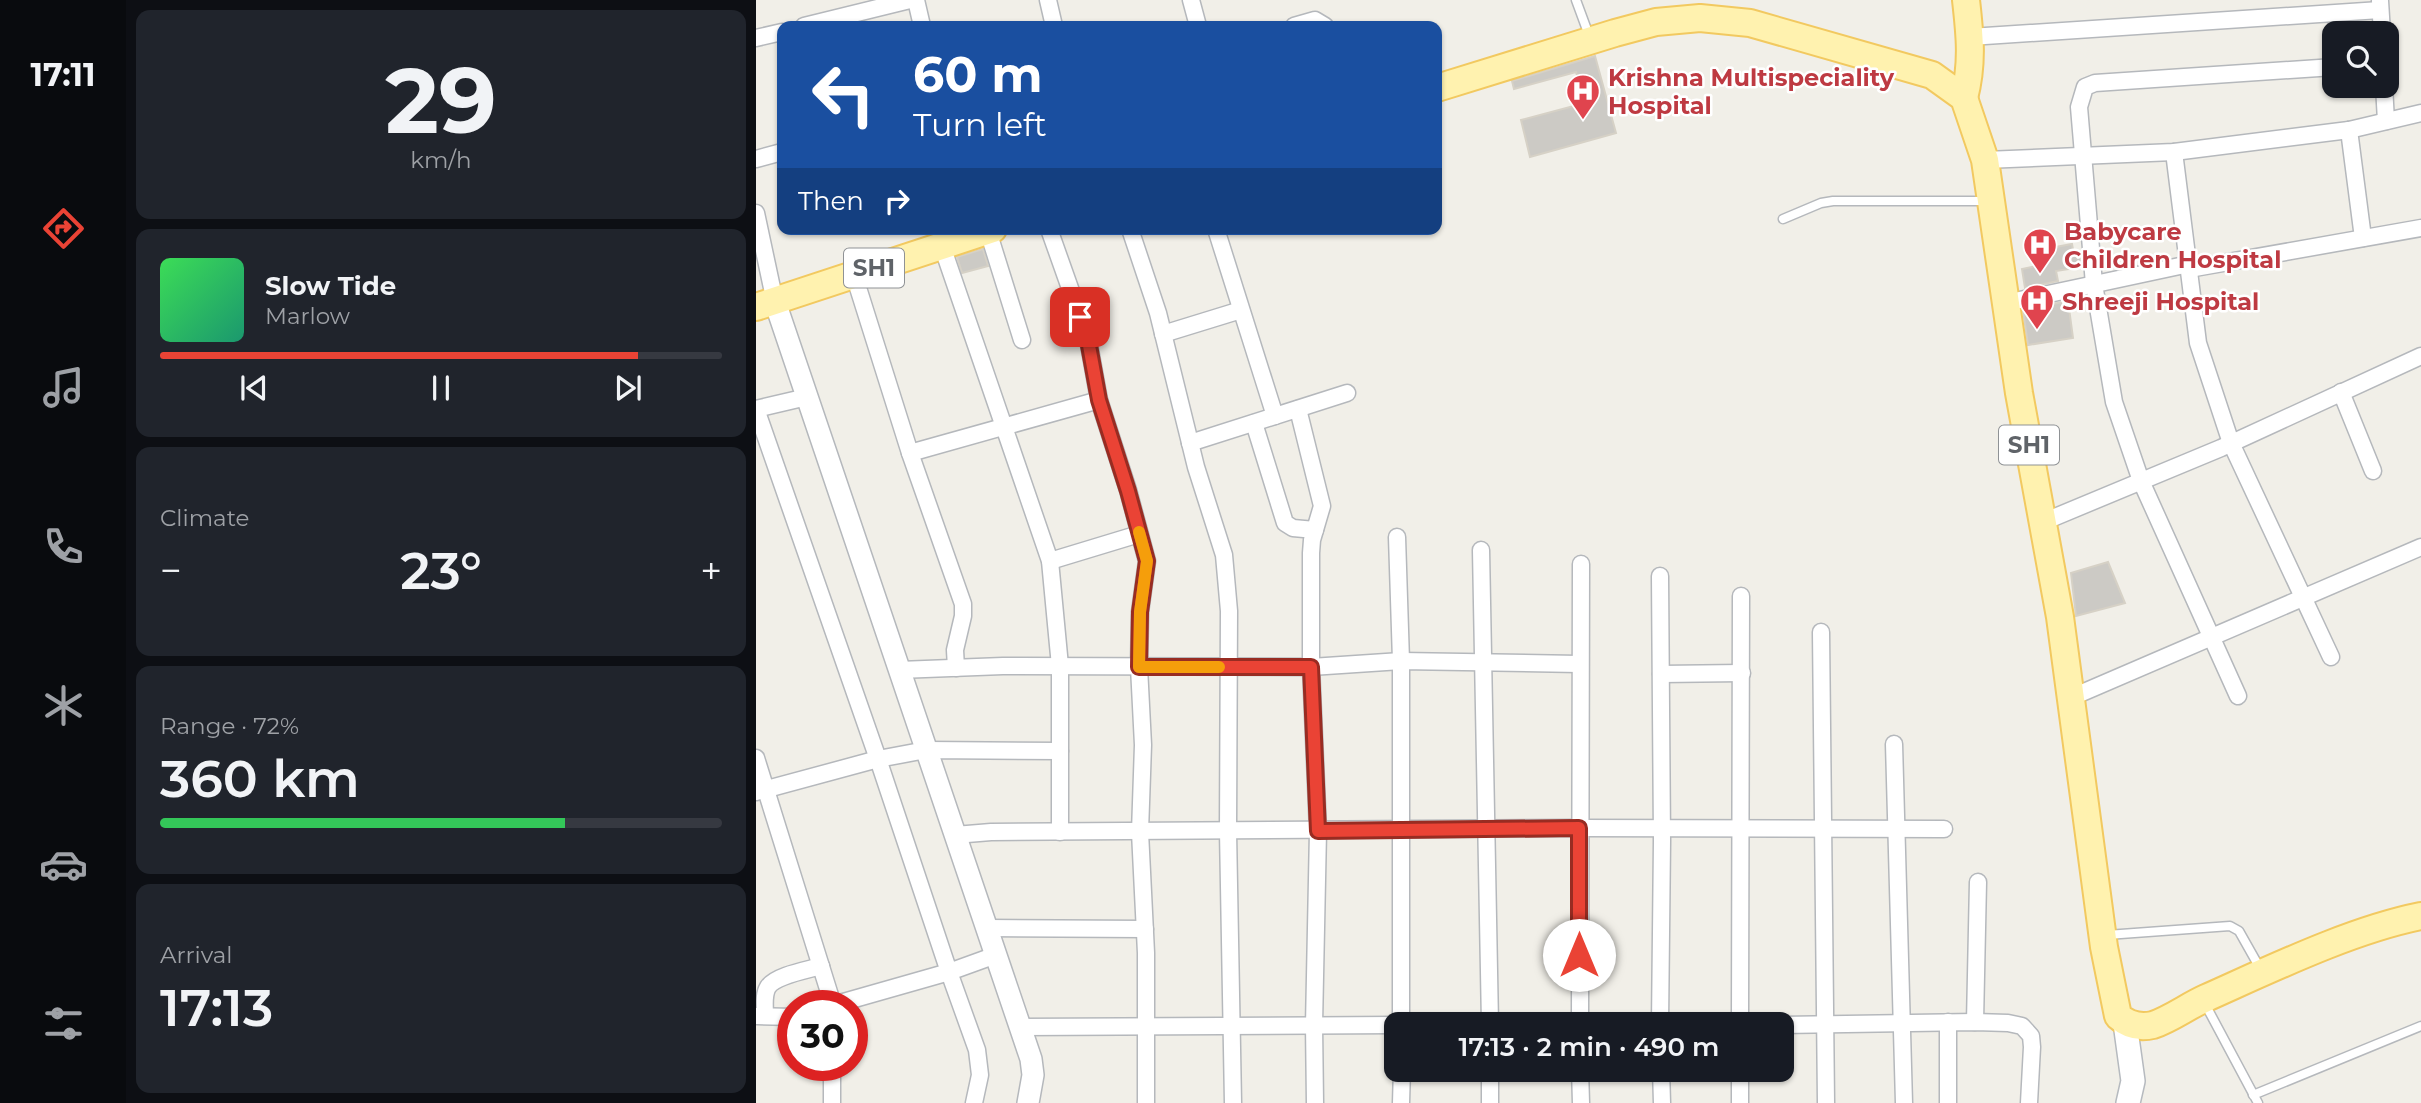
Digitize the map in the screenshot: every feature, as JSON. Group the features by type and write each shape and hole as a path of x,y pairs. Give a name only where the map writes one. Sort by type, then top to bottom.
{"main road":[{"path":"1656,22 1687,0"},
{"path":"1442,86 1656,22 1700,18 1751,23 1932,75 1964,98 1970,74 1966,0"},
{"name":"SH1","path":"1964,98 1986,160 2019,393 2060,617 2102,936 2115,1007 2118,1016 2125,1023"},
{"name":"SH1","path":"765,304 971,235"},
{"path":"2128,1103 2133,1081 2125,1023 2140,1027 2154,1024 2203,999 2356,935 2421,916"}],"street":[{"path":"824,21 910,0"},
{"path":"916,0 921,21"},
{"path":"1048,0 1054,21"},
{"path":"1192,0 1197,21"},
{"path":"1970,37 2380,5"},
{"path":"756,38 777,33"},
{"path":"2238,696 2141,481 2114,402 2094,285 2079,107 2085,87 2095,83 2322,68"},
{"path":"2385,98 2386,121"},
{"path":"1986,160 2174,152 2349,130 2421,113"},
{"path":"2349,130 2363,238"},
{"path":"2174,152 2198,343 2231,443 2331,657"},
{"path":"756,159 777,153"},
{"path":"756,213 765,304 807,397 1031,1059 1033,1075 1028,1103"},
{"path":"2006,303 2189,267 2421,228"},
{"path":"983,235 1022,340"},
{"path":"1051,235 1088,340 1099,400 1147,561 1140,612 1139,667 1143,745 1140,832 1145,929 1146,1103"},
{"path":"1132,235 1163,334 1190,443 1224,555 1229,611 1228,831 1233,1103"},
{"path":"1218,235 1275,416"},
{"path":"942,246 1050,561 1060,666 1060,832"},
{"path":"854,275 910,453 962,604 963,616 955,650 956,668"},
{"path":"1163,334 1241,310"},
{"path":"2043,522 2231,443 2421,356"},
{"path":"1190,443 1347,393"},
{"path":"2341,393 2373,471"},
{"path":"807,397 756,409 981,1062 974,1103"},
{"path":"910,453 1099,400"},
{"path":"1298,409 1322,506 1311,553 1311,667 1318,831 1315,1103"},
{"path":"1254,423 1285,523 1293,528 1315,530"},
{"path":"1050,561 1139,534"},
{"path":"1397,537 1402,830 1399,1012"},
{"path":"2070,698 2421,547"},
{"path":"1481,550 1490,1012"},
{"path":"1581,564 1579,828 1582,1012"},
{"path":"1660,576 1660,1012"},
{"path":"1740,1012 1741,596"},
{"path":"1821,632 1826,1103"},
{"path":"900,670 1060,666 1311,667 1401,662 1579,664"},
{"path":"1661,674 1742,673"},
{"path":"1894,744 1904,1103"},
{"path":"762,791 878,759 926,750 1060,751"},
{"path":"756,758 762,791 828,990"},
{"path":"956,835 991,832 1579,828 1944,830"},
{"path":"1975,1022 1978,882"},
{"path":"987,928 1145,929"},
{"path":"868,996 996,955"},
{"path":"761,1016 769,985 777,979 821,966"},
{"path":"1794,1024 1975,1022 2022,1026 2031,1036 2029,1103"},
{"path":"1948,1023 1948,1103"},
{"path":"1020,1027 1384,1024"},
{"path":"832,1081 832,1103"},
{"path":"1401,1103 1402,1082"},
{"path":"1490,1082 1490,1103"},
{"path":"1580,1082 1581,1103"},
{"path":"1661,1082 1662,1103"},
{"path":"1740,1082 1741,1103"}],"lane":[{"path":"1576,0 1591,41"},
{"path":"1783,219 1821,203 1833,201 1991,201"},
{"path":"2102,936 2230,926 2239,931 2263,973"},
{"path":"2203,999 2256,1099 2421,1026"}],"building":[{"path":"1595,56 1616,133 1530,157 1521,120 1585,103 1576,72 1514,89 1512,81"},
{"path":"2072,244 2074,255 2081,254 2082,267 2056,271 2058,281 2025,288 2022,269 2041,265 2039,250"},
{"path":"983,249 988,266 962,273 957,257"},
{"path":"2068,301 2073,338 2028,345 2023,310"},
{"path":"2108,562 2125,603 2076,616 2071,573"}],"slow traffic":[{"path":"1139,532 1147,561 1140,612 1139,667 1219,667"}],"place":[{"name":"Krishna Multispeciality Hospital","path":"1583,121"},
{"name":"Babycare Children Hospital","path":"2040,275"},
{"name":"Shreeji Hospital","path":"2037,331"}],"route":[{"path":"1080,317 1088,340 1099,400 1147,561 1140,612 1139,667 1311,667 1318,831 1579,828 1579,955"}]}
